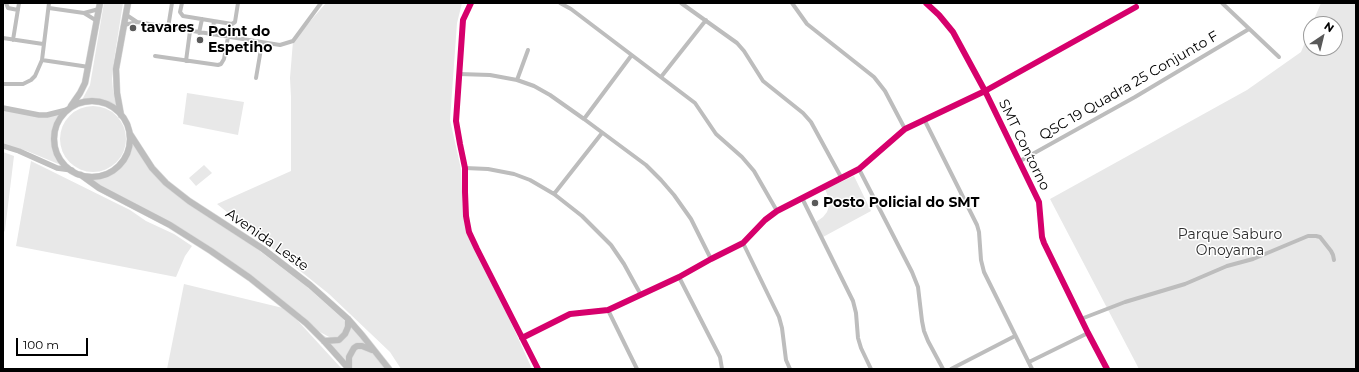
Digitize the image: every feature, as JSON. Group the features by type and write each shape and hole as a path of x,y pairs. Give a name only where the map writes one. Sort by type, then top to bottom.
{"main road":[{"path":"121,114 117,93 116,69 128,3"},
{"path":"99,6 85,83 69,109 60,119 55,130 54,141 57,153 63,163 99,188 170,225 250,278 306,323 349,369"},
{"path":"3,108 38,115 47,115 69,109 80,103 91,101 102,102 113,107 121,114 127,123 130,134 130,144 127,155 121,164 112,171 102,175 81,175"},
{"name":"Avenida Leste","path":"130,134 152,168 166,182 189,201 263,249 310,285 348,319 389,369"},
{"path":"3,146 19,151 57,168 72,170"},
{"path":"324,341 339,340 345,334 348,326 348,319"},
{"path":"349,369 349,357 354,348 357,346 362,346 375,352"}],"street":[{"path":"6,3 8,8 18,10"},
{"path":"13,40 19,3"},
{"path":"168,28 172,3"},
{"path":"182,3 180,12 183,16 234,24 238,3"},
{"path":"125,14 137,22 228,38 280,45 293,41 321,3"},
{"path":"471,3 464,20 456,120 465,168 466,216 470,232 538,369"},
{"path":"560,3 695,103 716,134 754,171 777,211"},
{"path":"681,3 737,44 763,81 803,113 811,122 841,177"},
{"path":"792,3 807,24 874,77 885,91 905,129"},
{"path":"1222,3 1279,57"},
{"name":"SMT Contorno","path":"928,4 953,32 985,91 1020,162 1039,202 1044,243 1107,369"},
{"path":"3,84 19,85 31,80 38,72 42,60 49,5 84,13 97,21"},
{"path":"84,13 99,6"},
{"path":"522,338 570,314 608,310 679,277 743,243 777,211 860,168 905,129 985,91 1136,7"},
{"path":"200,33 202,19"},
{"path":"661,77 706,20"},
{"path":"212,35 214,21"},
{"path":"124,25 137,22"},
{"name":"QSC 19 Quadra 25 Conjunto F","path":"1020,162 1135,97 1249,29"},
{"path":"186,61 190,31"},
{"path":"3,38 43,44"},
{"path":"155,56 218,65 221,64 224,59 228,38"},
{"path":"256,78 262,43"},
{"path":"517,80 528,50"},
{"path":"584,119 631,56"},
{"path":"42,60 89,67"},
{"path":"459,74 490,75 517,80 534,86 584,119 646,165 661,180 691,219 711,259"},
{"path":"924,119 977,225 984,272 1032,369"},
{"path":"554,194 602,133"},
{"path":"465,168 514,174 530,180 554,194 582,216 611,245 624,264 641,295"},
{"path":"860,168 912,272 918,287 924,331 943,369"},
{"path":"802,198 853,302 856,313 858,338 871,369"},
{"path":"1081,319 1126,302 1185,284 1227,266 1253,259 1308,236 1320,237 1333,255 1334,260"},
{"path":"743,243 779,317 786,360 790,369"},
{"path":"679,277 720,357 722,369"},
{"path":"608,310 637,369"},
{"path":"1029,362 1088,333"},
{"path":"951,369 1015,336"}],"green space":[{"path":"104,3 123,3 112,78 117,108 102,100 91,98 82,100 90,85"},
{"path":"326,3 462,3 457,23 450,120 461,169 463,216 532,369 401,369 390,352 329,294 217,204 291,171 290,78 293,41"},
{"name":"Parque Saburo Onoyama","path":"1321,3 1356,3 1356,369 1139,369 1050,199 1247,90 1301,52 1303,47 1303,56 1343,56 1343,16 1315,16"},
{"path":"187,93 244,102 238,135 183,124"},
{"path":"93,106 106,108 116,116 124,126 126,139 124,152 116,162 106,170 93,172 80,170 70,162 62,152 60,139 62,126 70,116 80,108"},
{"path":"3,108 38,115 65,111 56,124 54,139 56,156 68,168 27,151 3,144"},
{"path":"130,136 166,180 306,286 342,318 349,327 339,339 331,338 320,332 289,307 212,251 85,177 98,177 109,173 119,166 126,157 130,146"},
{"path":"3,152 14,156 5,230 3,234"},
{"path":"31,161 130,210 146,221 174,234 192,246 185,256 176,277 16,246"},
{"path":"204,165 212,173 196,186 189,178"},
{"path":"854,176 871,211 823,237 816,222 823,217 829,206 829,199 825,189"},
{"path":"184,284 287,309 342,369 167,369"},
{"path":"349,323 386,369 353,369 321,334 330,339 339,340"}],"cycle path":[{"path":"471,3 463,20 456,121 465,168 466,216 469,232 538,369"},
{"path":"926,3 939,15 953,32 985,91 1039,202 1042,237 1044,243 1107,369"},
{"path":"522,338 570,314 608,310 679,277 743,243 765,220 777,211 859,169 905,129 985,91 1136,7"}],"place":[{"name":"tavares","path":"133,28"},
{"name":"Point do Espetiho","path":"200,40"},
{"name":"Posto Policial do SMT","path":"815,203"}]}
